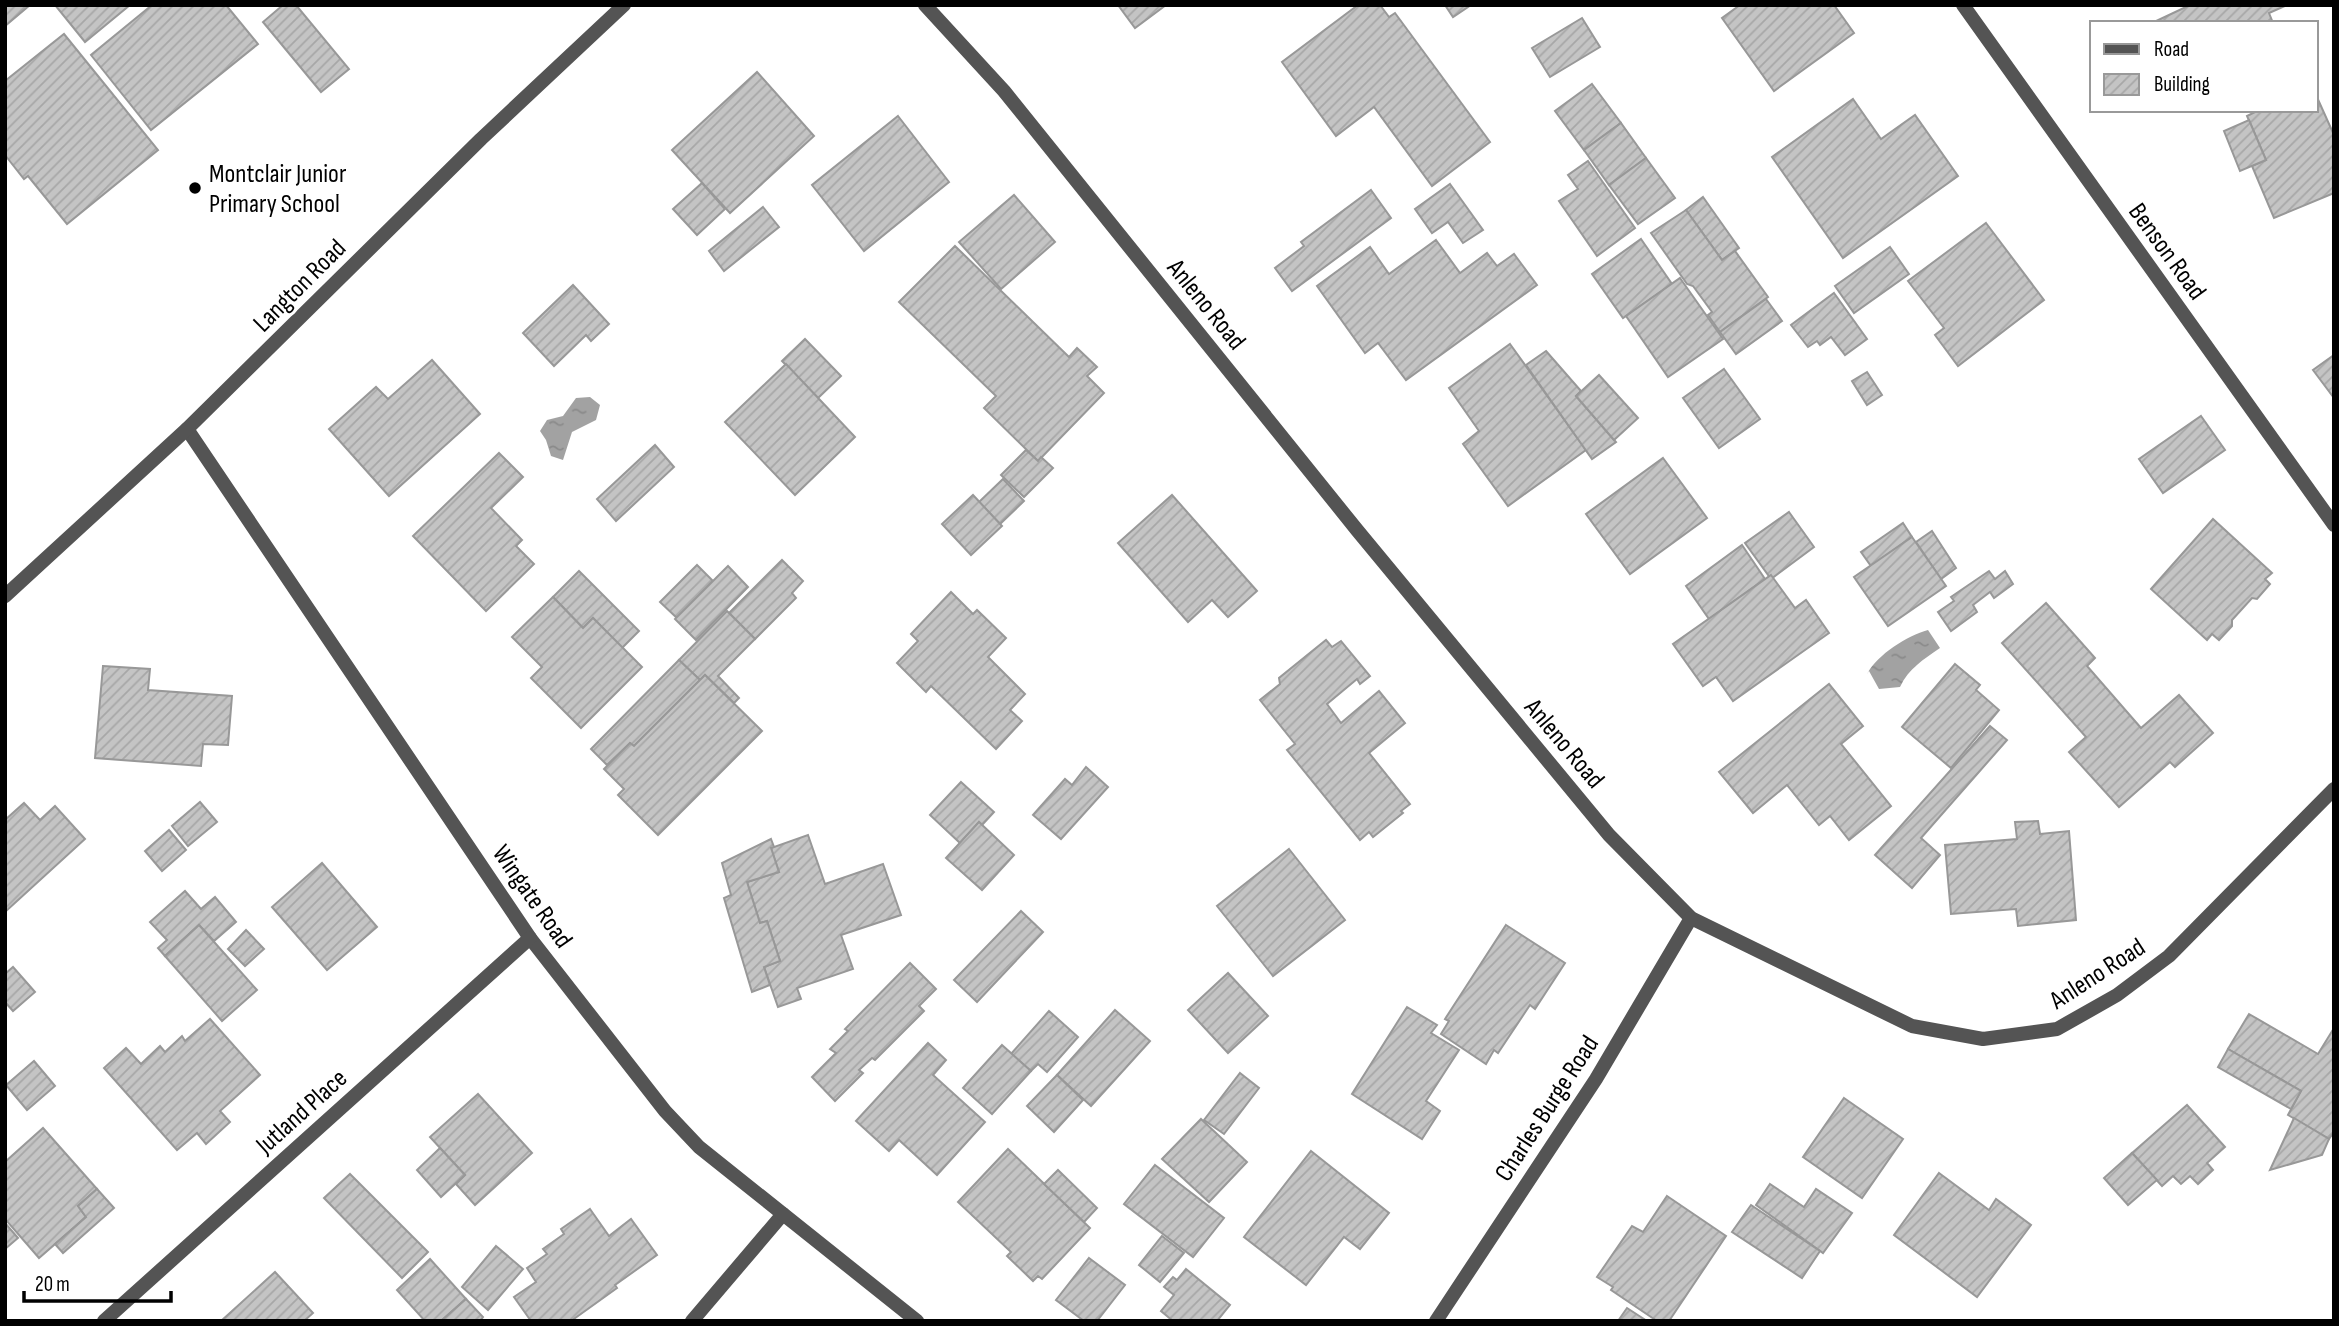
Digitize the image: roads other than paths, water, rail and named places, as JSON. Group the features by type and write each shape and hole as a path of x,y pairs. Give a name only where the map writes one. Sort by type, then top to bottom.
{"street":[{"name":"Langton Road","path":"5,596 187,429 481,139 624,5"},
{"name":"Anleno Road","path":"925,5 1004,91 1357,530 1609,835 1691,918 1912,1026 1983,1039 2057,1029 2117,995 2169,956 2334,789"},
{"name":"Benson Road","path":"1963,5 2334,525"},
{"name":"Wingate Road","path":"187,429 530,938 665,1111 699,1147 917,1321"},
{"name":"Charles Burge Road","path":"1436,1321 1596,1079 1691,918"},
{"name":"Jutland Place","path":"104,1321 530,938"},
{"path":"692,1321 783,1214"}],"water":[{"path":"590,397 600,405 596,420 572,432 563,460 551,456 540,431 547,420 563,416 576,398"},
{"path":"1928,630 1940,648 1912,669 1900,687 1879,689 1869,671 1894,647"}],"place":[{"name":"Montclair Junior Primary School","path":"195,188"}]}
